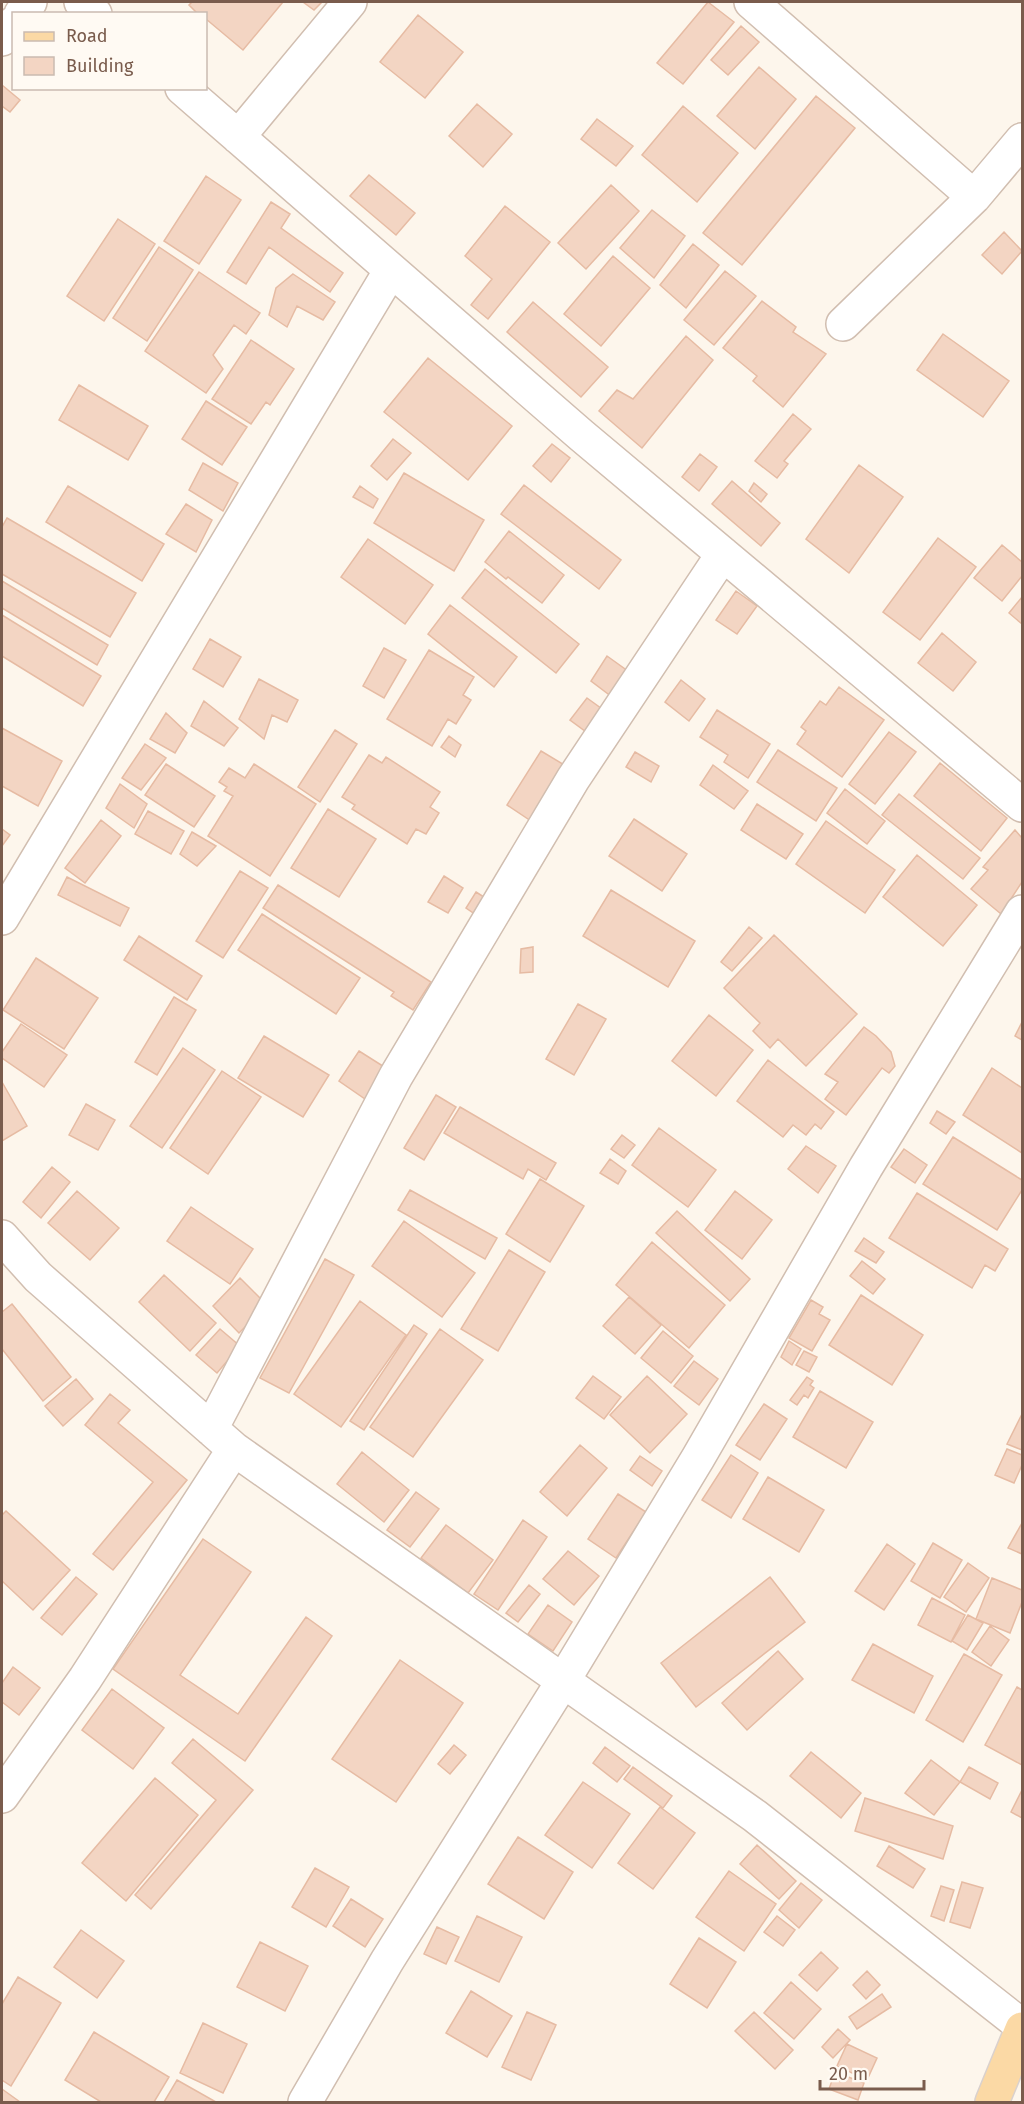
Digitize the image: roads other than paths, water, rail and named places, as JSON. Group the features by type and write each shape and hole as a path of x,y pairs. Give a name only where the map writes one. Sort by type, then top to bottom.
{"main road":[{"path":"992,2103 1023,2028"}],"street":[{"path":"81,2 93,12"},
{"path":"238,137 350,2"},
{"path":"752,2 974,197"},
{"path":"2,39 12,26"},
{"path":"184,90 581,435 1023,805"},
{"path":"843,324 974,197 1023,140"},
{"path":"2,918 391,270"},
{"path":"2,1796 85,1678 222,1439 396,1076 573,779 723,554"},
{"path":"305,2103 387,1961 563,1681 698,1458 866,1167 1023,912"},
{"path":"2,1237 38,1277 222,1439 755,1816 1023,2028"}]}
